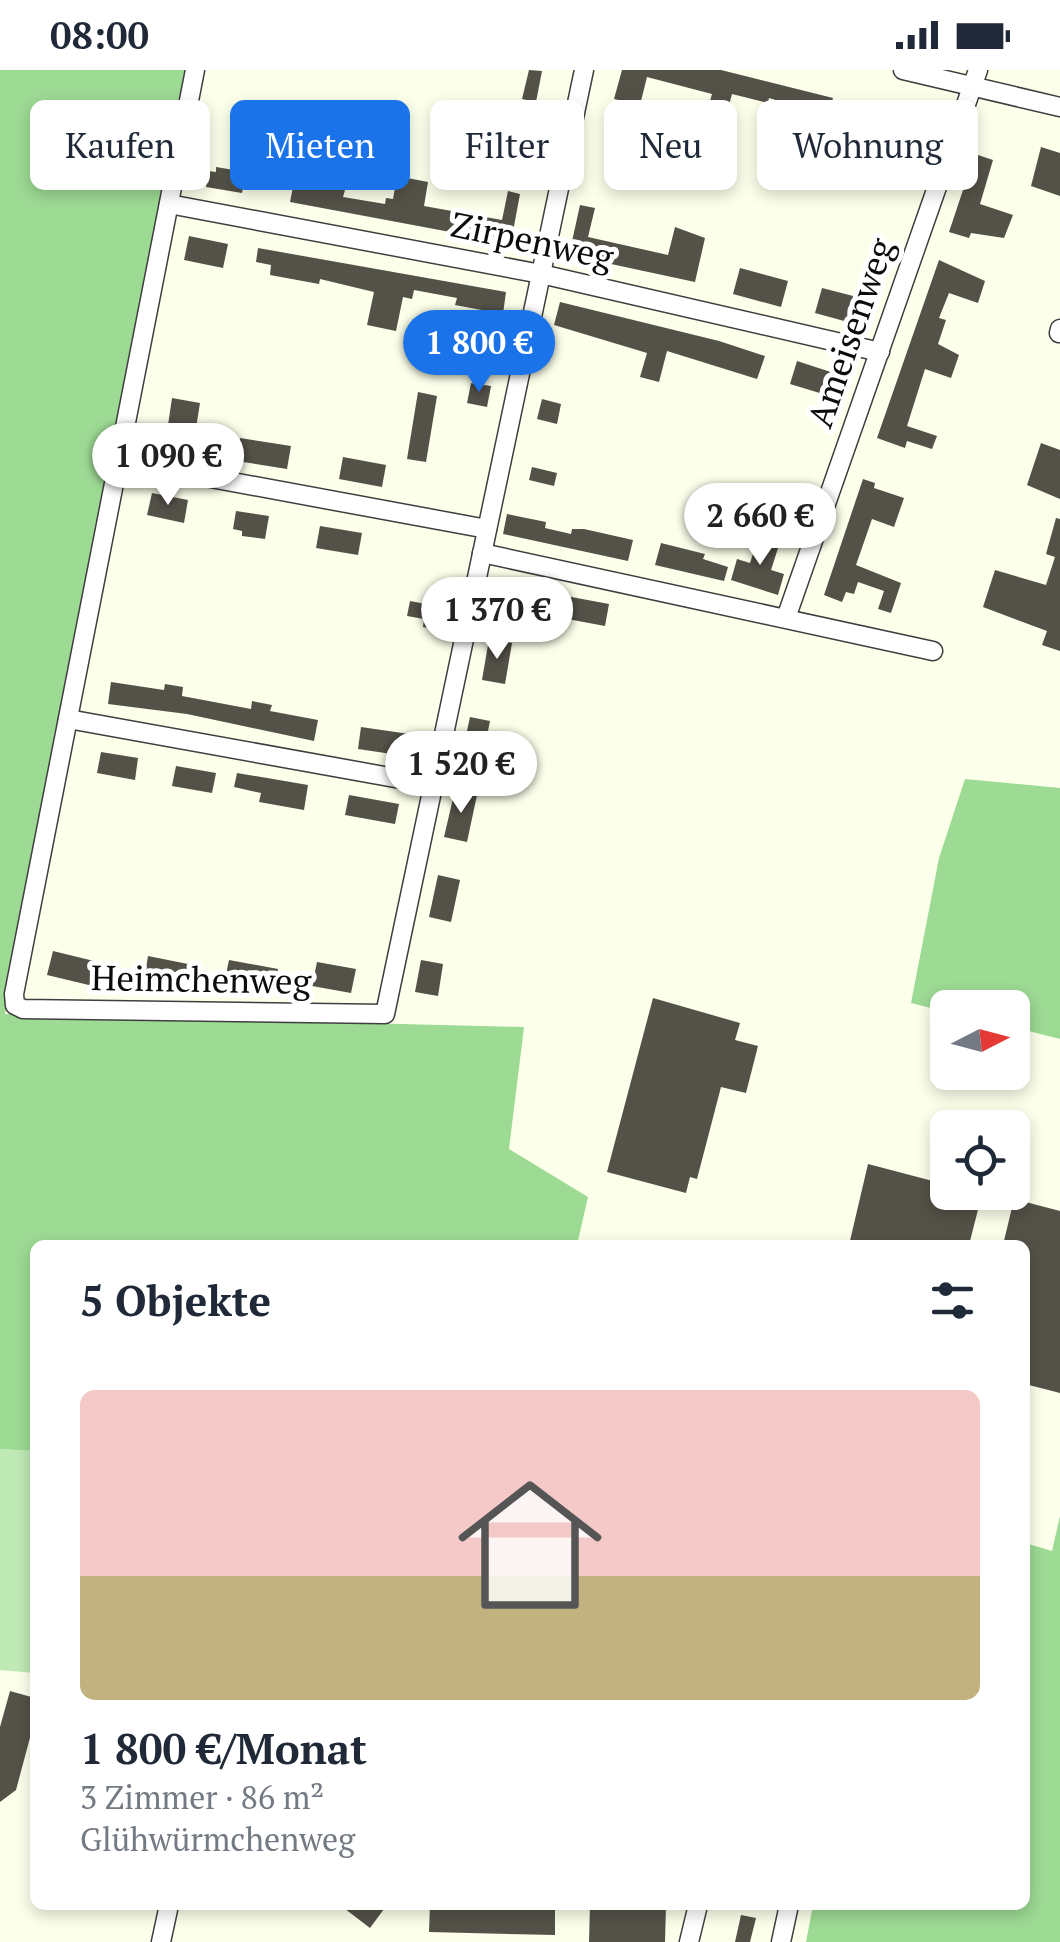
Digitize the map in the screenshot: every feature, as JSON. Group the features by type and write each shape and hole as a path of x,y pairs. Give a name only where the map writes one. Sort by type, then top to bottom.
{"street":[{"path":"195,70 68,719 434,785 584,70"},
{"path":"903,70 975,78 1060,107"},
{"name":"Ameisenweg","path":"786,618 975,78"},
{"name":"Zirpenweg","path":"169,204 540,274 880,352"},
{"path":"119,462 486,528"},
{"path":"482,553 934,651"},
{"name":"Heimchenweg","path":"68,719 14,994 15,1005 42,1010 385,1014 434,785"},
{"path":"161,1942 168,1910"},
{"path":"690,1942 697,1910"},
{"path":"781,1942 788,1910"}],"green space":[{"path":"0,70 187,70 181,100 30,100 30,190 164,190 5,1014 524,1027 509,1149 588,1197 578,1240 30,1240 30,1451 0,1449"},
{"path":"965,779 1060,788 1060,1039 1030,1031 1030,990 930,990 930,1008 911,1003 939,858"},
{"path":"0,1449 30,1451 30,1673 0,1670"},
{"path":"1060,1516 1060,1942 806,1942 812,1910 1030,1910 1030,1544 1052,1551"}],"building":[{"path":"529,70 542,71 536,100 522,99"},
{"path":"622,70 721,70 833,98 757,100 732,94 730,100 710,100 712,94 647,77 641,100 614,99"},
{"path":"1041,147 1060,153 1060,196 1031,186"},
{"path":"978,155 993,160 980,204 1013,215 1004,238 971,233 969,238 949,232 963,190 978,190"},
{"path":"216,167 230,169 230,190 243,190 242,193 210,188 210,171 216,172"},
{"path":"410,179 428,182 424,206 502,220 508,191 520,194 509,243 290,202 292,190 345,190 343,197 385,204 386,198 393,199 395,190 410,190"},
{"path":"580,205 595,208 588,237 668,255 675,227 705,238 695,282 569,255"},
{"path":"189,236 228,244 223,268 184,260"},
{"path":"258,248 506,292 503,314 455,305 457,298 414,290 412,299 403,297 396,331 367,325 374,292 320,279 319,284 270,275 271,265 256,262"},
{"path":"939,260 985,281 978,303 949,293 939,318 946,320 938,344 959,355 951,378 925,369 907,426 937,436 932,449 907,441 905,448 877,438"},
{"path":"740,268 788,281 781,307 733,294"},
{"path":"822,288 861,298 855,324 815,313"},
{"path":"560,302 765,356 757,379 667,351 659,382 640,377 647,353 554,325"},
{"path":"797,361 843,376 836,398 790,384"},
{"path":"471,383 491,386 487,407 467,403"},
{"path":"418,392 437,396 426,462 407,459"},
{"path":"172,398 200,403 196,428 203,429 199,452 154,444 158,423 168,425"},
{"path":"542,399 561,404 557,424 537,419"},
{"path":"240,438 291,446 287,469 237,461"},
{"path":"1041,443 1060,450 1060,499 1027,485"},
{"path":"343,457 386,465 382,487 339,479"},
{"path":"532,467 557,473 554,486 529,480"},
{"path":"863,479 875,483 874,488 904,498 894,527 872,519 856,565 901,583 891,613 878,609 884,591 858,582 854,594 846,592 842,602 824,595"},
{"path":"152,493 188,500 184,523 147,515"},
{"path":"236,511 269,516 265,539 242,536 242,531 233,529"},
{"path":"507,514 546,522 545,528 571,534 572,529 584,529 633,540 628,561 503,534"},
{"path":"1056,518 1060,519 1060,651 1042,645 1047,631 983,607 995,570 1046,585 1055,557 1046,554"},
{"path":"320,526 362,533 358,555 316,548"},
{"path":"759,535 780,542 771,570 784,574 778,595 731,580 737,559 750,563"},
{"path":"661,543 705,554 703,559 728,567 724,581 655,565"},
{"path":"429,590 450,594 442,631 423,627 424,619 407,616 410,601 426,604"},
{"path":"534,590 609,604 605,626 530,612"},
{"path":"489,639 512,643 505,684 482,680"},
{"path":"111,682 164,690 165,684 183,687 182,696 251,709 252,701 272,705 270,711 318,720 314,741 187,714 108,704"},
{"path":"470,717 490,721 488,731 494,732 486,769 460,763"},
{"path":"361,727 416,735 412,757 358,749"},
{"path":"101,752 138,758 135,780 97,773"},
{"path":"176,766 216,773 212,793 172,786"},
{"path":"237,773 308,785 304,810 259,802 261,793 234,787"},
{"path":"455,790 477,795 467,842 444,837"},
{"path":"349,795 399,804 395,824 345,815"},
{"path":"438,875 460,880 451,922 429,917"},
{"path":"53,951 98,962 93,986 47,975"},
{"path":"148,956 188,964 184,988 144,980"},
{"path":"229,960 278,969 274,993 224,984"},
{"path":"421,960 443,964 438,996 415,992"},
{"path":"317,962 356,969 351,993 312,986"},
{"path":"653,998 740,1023 735,1040 758,1046 746,1093 721,1087 697,1179 690,1177 686,1193 607,1172"},
{"path":"868,1164 930,1180 930,1210 978,1210 970,1240 850,1240"},
{"path":"1030,1203 1060,1211 1060,1393 1030,1385 1030,1240 1004,1240 1011,1210 1030,1210"},
{"path":"10,1691 30,1697 30,1738 16,1790 0,1802 0,1727"},
{"path":"347,1910 383,1910 370,1928"},
{"path":"430,1910 555,1910 555,1935 429,1932"},
{"path":"590,1910 666,1910 665,1942 589,1942"},
{"path":"741,1915 756,1918 750,1942 735,1942"}]}
